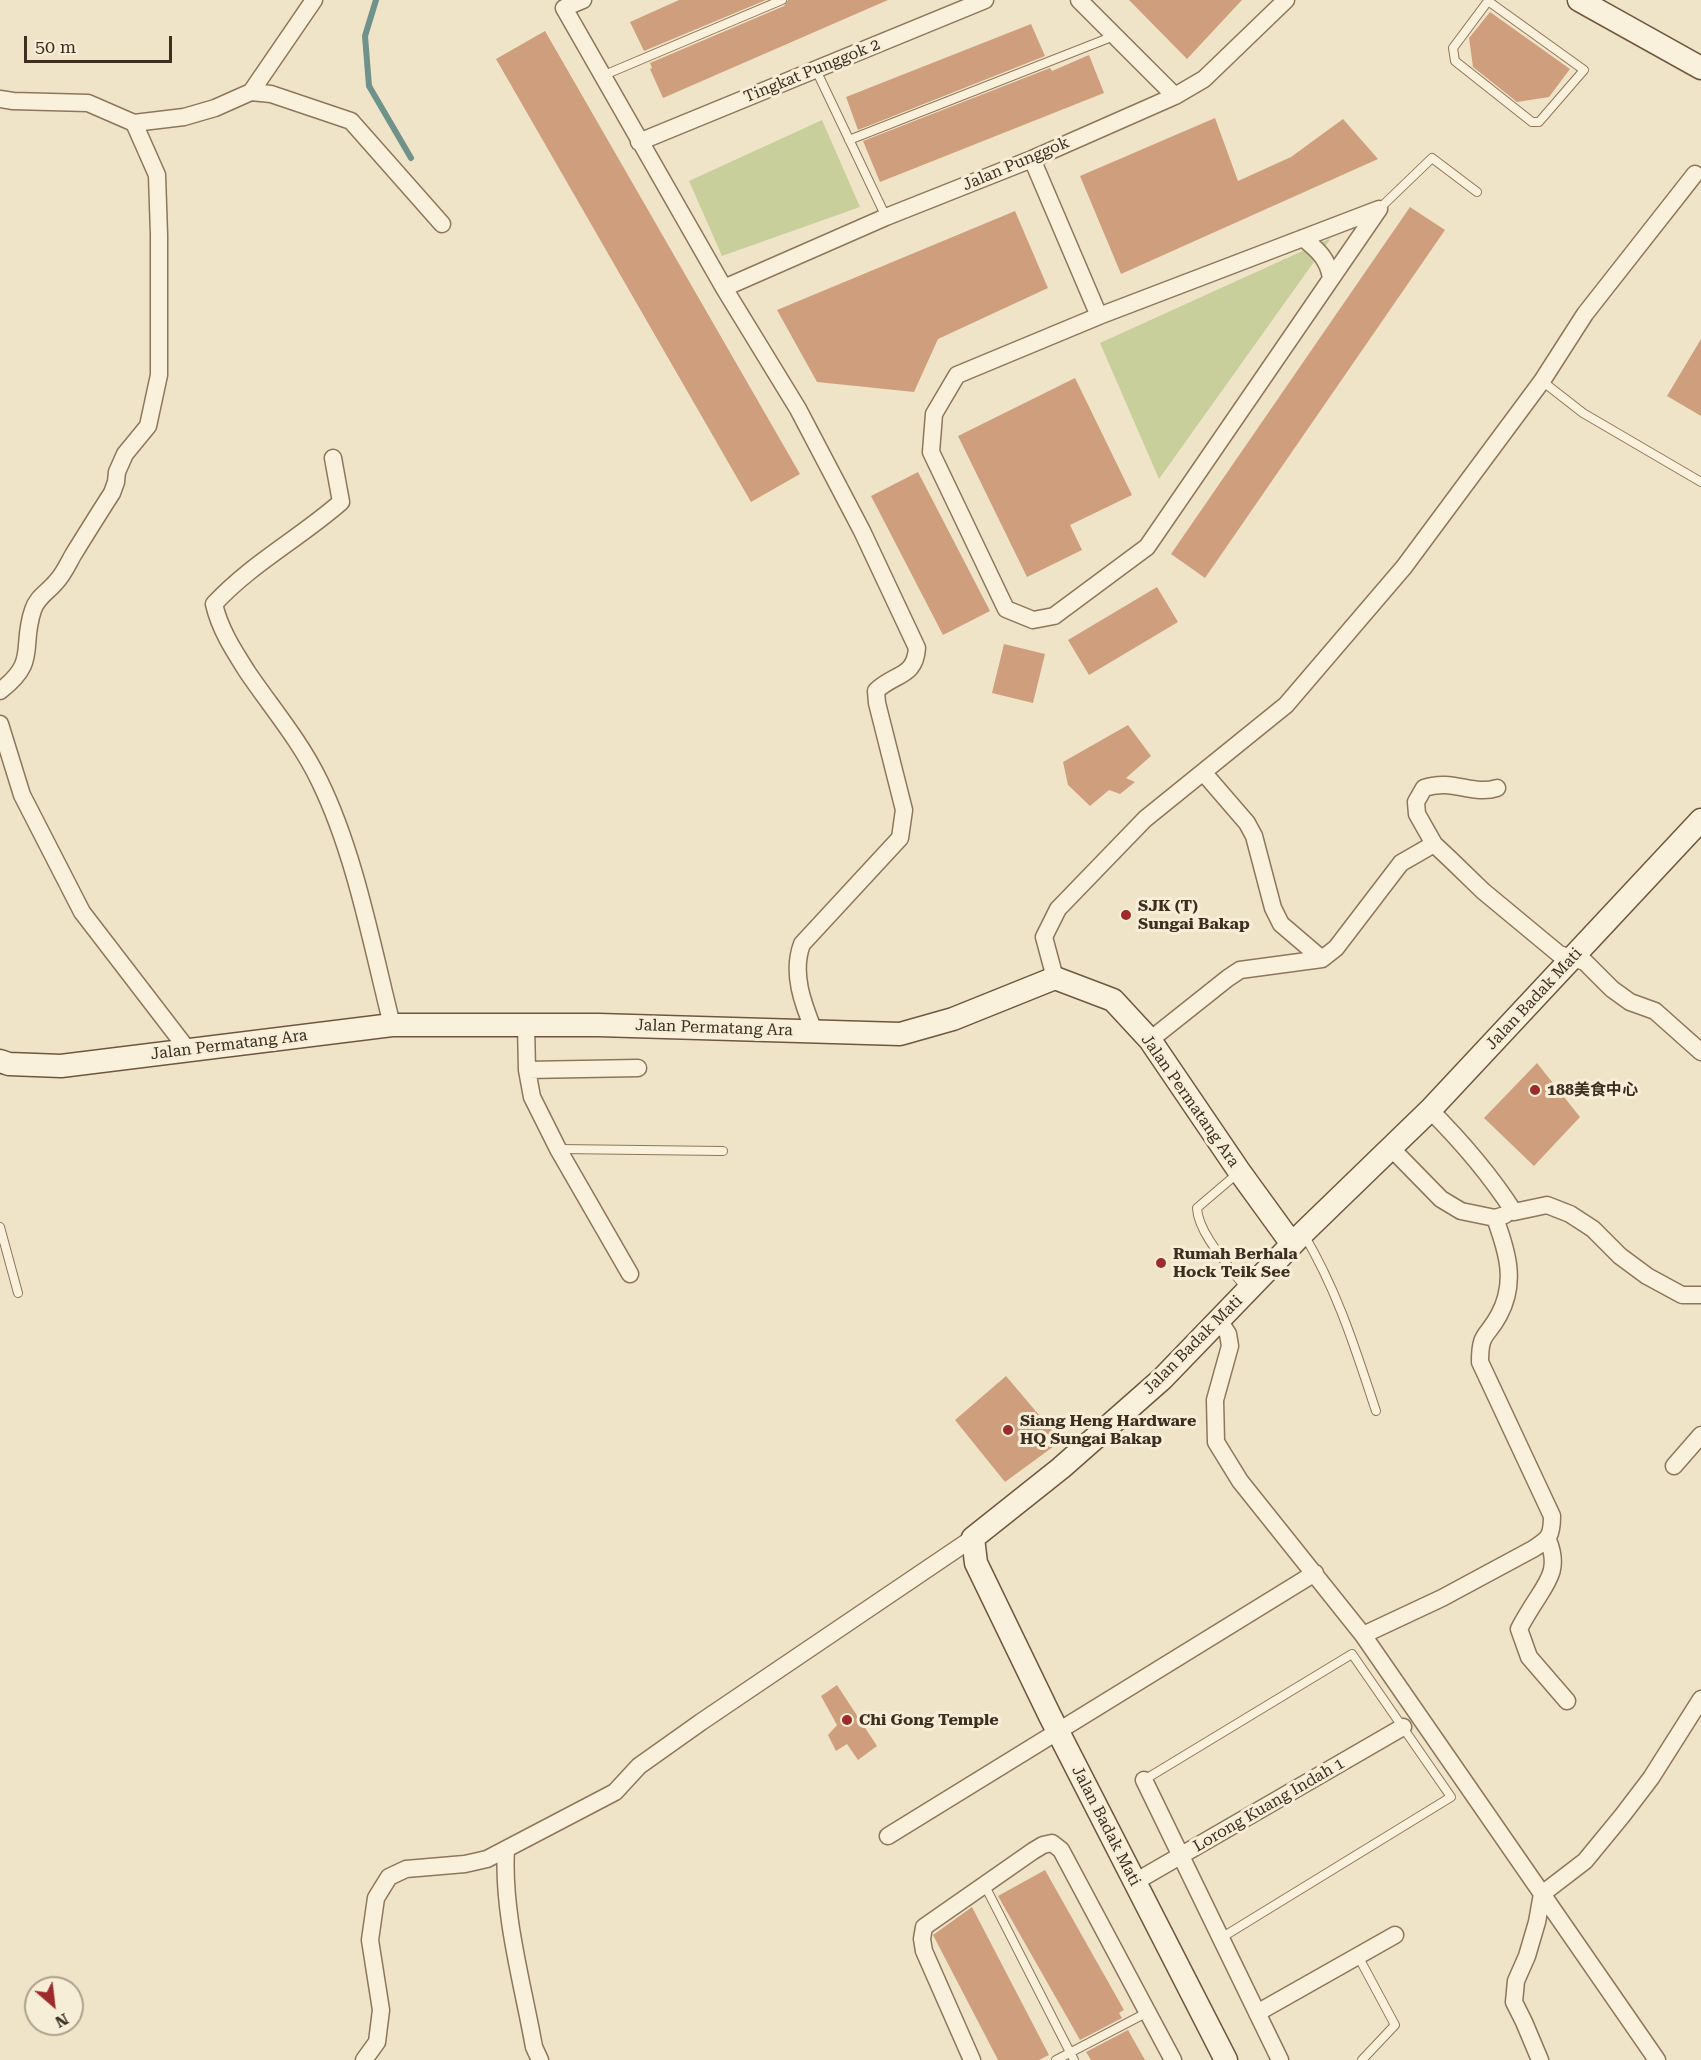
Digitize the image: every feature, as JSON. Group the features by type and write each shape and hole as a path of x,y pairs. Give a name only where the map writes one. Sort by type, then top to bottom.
{"main road":[{"path":"1588,2 1701,68"},
{"name":"Jalan Badak Mati","path":"1226,2060 1058,1731 976,1563 973,1538 1061,1468 1162,1379 1298,1239 1430,1110 1701,820"},
{"name":"Jalan Permatang Ara","path":"0,1061 9,1064 61,1066 392,1025 598,1025 900,1034 953,1019 1055,978 1113,1000 1150,1040 1239,1171 1298,1239"}],"street":[{"path":"251,92 314,0"},
{"path":"583,0 561,4 723,288 798,409 862,531 917,648 916,662 908,671 882,685 876,691 904,810 900,838 802,944 797,956 797,975 814,1031"},
{"name":"Tingkat Punggok 2","path":"639,142 985,0"},
{"path":"1079,0 1175,96"},
{"name":"Jalan Punggok","path":"723,288 886,217 1032,159 1175,96 1204,79 1282,1"},
{"path":"0,99 88,103 134,123 184,117 215,108 251,92 271,94 351,120 442,224"},
{"path":"0,691 15,680 23,667 33,608 42,595 56,583 112,493 117,472 126,454 148,426 159,375 157,175 134,123"},
{"path":"1032,159 1099,316"},
{"path":"1055,978 1044,937 1058,909 1145,819 1286,705 1404,567 1542,381 1585,314 1695,174"},
{"path":"1379,208 1147,547 1054,616 1033,620 1006,609 931,452 934,414 957,375 1099,316 1379,208"},
{"path":"1303,238 1323,256 1329,267 1331,278"},
{"path":"333,458 340,486 341,502 234,582 214,604 218,622 236,654 298,742 339,823 392,1025"},
{"path":"0,724 22,795 82,912 188,1050"},
{"path":"1203,772 1247,823 1254,836 1273,908 1281,924 1322,959"},
{"path":"1497,788 1485,790 1440,783 1424,788 1416,802 1417,814 1434,844 1484,891 1559,954 1585,962 1630,1002 1655,1011 1701,1052"},
{"path":"1150,1040 1240,970 1322,959 1336,948 1401,863 1434,844"},
{"path":"526,1025 526,1070 532,1097 558,1149 630,1274"},
{"path":"526,1070 638,1068"},
{"path":"1430,1110 1486,1170 1514,1212"},
{"path":"1392,1149 1441,1199 1461,1211 1495,1218 1547,1205 1570,1214 1593,1229 1620,1256 1647,1276 1682,1295 1701,1295"},
{"path":"1495,1218 1508,1253 1508,1291 1499,1316 1480,1344 1480,1362 1552,1516 1552,1528 1548,1540 1552,1551 1553,1569 1547,1586 1519,1629 1529,1657 1567,1701"},
{"path":"1219,1320 1228,1334 1230,1346 1215,1400 1216,1442 1239,1481 1363,1635 1657,2060"},
{"path":"1674,1466 1701,1435"},
{"path":"364,2060 377,2042 381,2010 370,1940 376,1898 389,1877 406,1869 465,1864 487,1859 615,1792 639,1766 973,1538"},
{"path":"1363,1635 1442,1598 1548,1540"},
{"path":"888,1836 1315,1573"},
{"path":"1540,2060 1514,2002 1516,1981 1527,1956 1537,1922 1542,1893 1585,1861 1615,1825 1651,1778 1701,1700"},
{"name":"Lorong Kuang Indah 1","path":"1135,1882 1403,1727"},
{"path":"1144,1780 1280,2060"},
{"path":"972,2060 924,1951 922,1939 924,1927 1043,1845 1052,1843 1061,1850 1173,2060"},
{"path":"506,1849 504,1875 514,1942 534,2047 540,2060"},
{"path":"1257,2013 1395,1935"}],"lane":[{"path":"602,76 782,0"},
{"path":"1489,1 1584,70 1539,122 1532,122 1455,61 1453,48 1489,1"},
{"path":"849,140 1115,36"},
{"path":"816,70 886,217"},
{"path":"1379,208 1432,158 1477,192"},
{"path":"1542,381 1583,413 1701,482"},
{"path":"558,1149 723,1151"},
{"path":"1239,1171 1197,1208 1197,1219 1248,1290"},
{"path":"0,1227 18,1293"},
{"path":"1298,1239 1323,1267 1346,1319 1376,1411"},
{"path":"1144,1780 1352,1654 1451,1797 1221,1938"},
{"path":"984,1884 1072,2056"},
{"path":"1358,1956 1395,2025 1362,2060"},
{"path":"1056,2060 1072,2056 1148,2012"}],"green space":[{"path":"822,120 860,207 722,256 689,181"},
{"path":"1331,238 1159,479 1100,343"}],"building":[{"path":"679,0 766,0 644,51 630,22"},
{"path":"788,0 888,0 663,98 650,69 652,68 650,63 784,6"},
{"path":"1129,0 1242,0 1187,59"},
{"path":"1490,12 1570,69 1549,97 1517,102 1473,67 1469,38"},
{"path":"1031,24 1045,56 858,130 846,97"},
{"path":"545,31 800,474 751,502 496,59"},
{"path":"1089,55 1104,93 880,182 863,141"},
{"path":"1215,118 1238,181 1291,157 1343,119 1378,159 1121,274 1080,176"},
{"path":"1410,207 1445,230 1205,578 1171,554"},
{"path":"1015,211 1048,288 938,339 914,392 817,382 777,310"},
{"path":"1701,339 1701,416 1667,396"},
{"path":"1075,378 1132,495 1070,525 1082,550 1027,577 958,436"},
{"path":"918,472 990,611 943,635 871,496"},
{"path":"1157,587 1178,622 1089,675 1068,640"},
{"path":"1004,644 1045,654 1033,703 992,693"},
{"path":"1128,725 1151,756 1126,778 1135,782 1120,794 1109,790 1090,806 1068,785 1063,762"},
{"name":"188美食中心","path":"1537,1063 1580,1117 1534,1166 1484,1118"},
{"name":"Siang Heng Hardware HQ Sungai Bakap","path":"1006,1376 1061,1441 1005,1482 955,1420"},
{"name":"Chi Gong Temple","path":"837,1685 877,1746 858,1760 847,1744 836,1751 828,1735 837,1725 821,1696"},
{"path":"1045,1870 1124,2010 1119,2013 1122,2018 1080,2040 998,1896"},
{"path":"972,1907 1049,2055 1039,2060 998,2060 933,1935"},
{"path":"1128,2030 1145,2060 1091,2060 1086,2052"}],"waterway":[{"path":"376,0 365,36 369,86 411,158"}],"place":[{"name":"SJK (T) Sungai Bakap","path":"1126,915"},
{"name":"188美食中心","path":"1535,1090"},
{"name":"Rumah Berhala Hock Teik See","path":"1161,1263"},
{"name":"Siang Heng Hardware HQ Sungai Bakap","path":"1008,1430"},
{"name":"Chi Gong Temple","path":"847,1720"}]}
